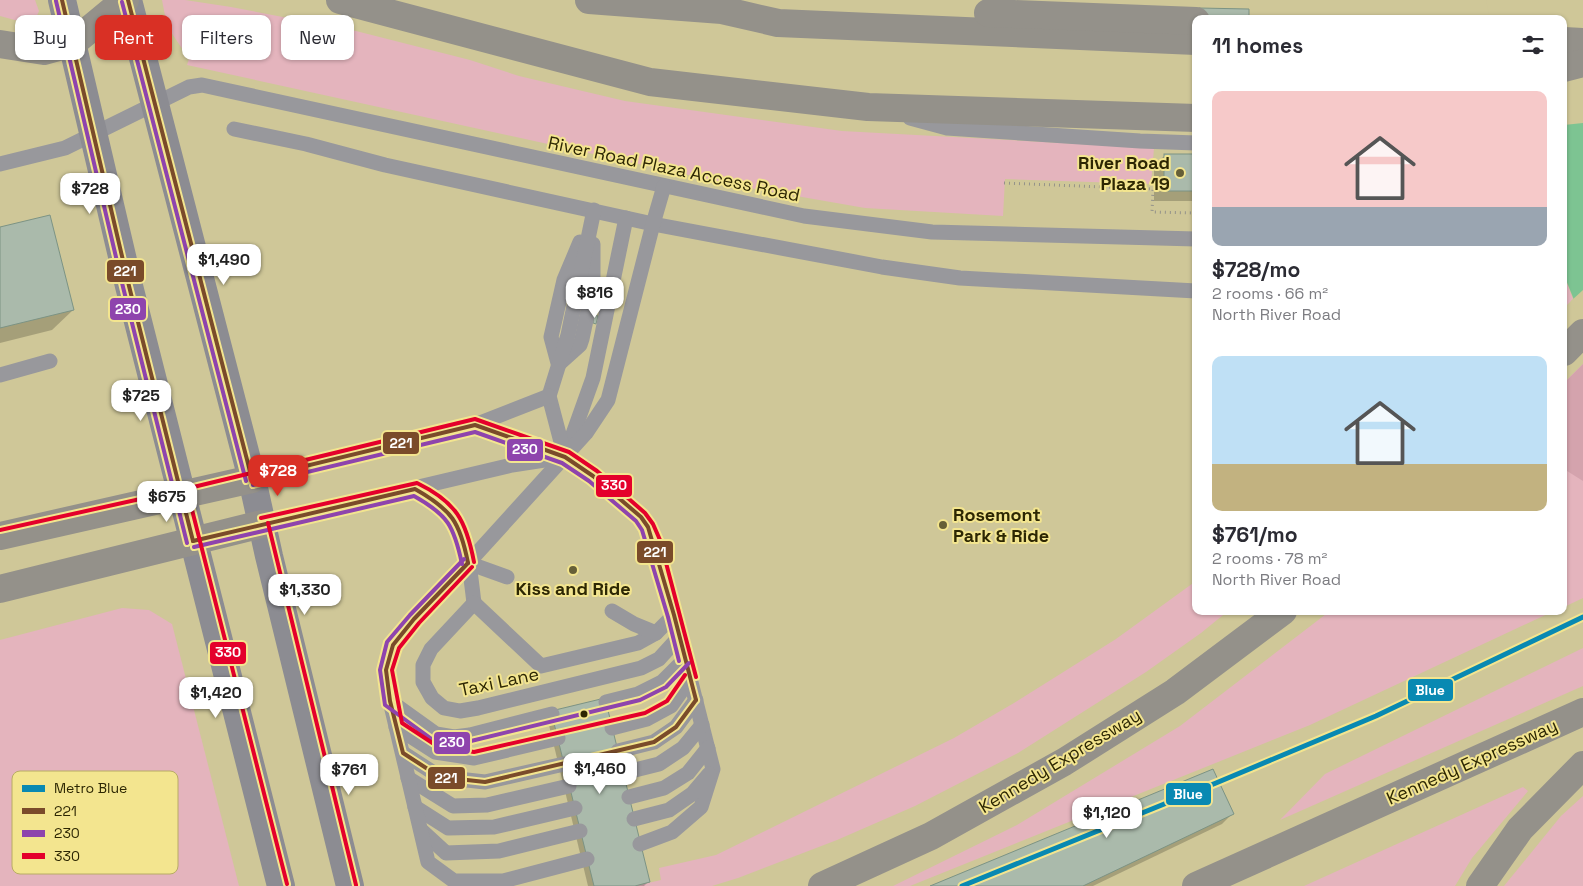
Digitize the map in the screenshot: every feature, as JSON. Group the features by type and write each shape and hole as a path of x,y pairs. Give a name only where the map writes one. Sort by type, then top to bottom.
{"highway":[{"path":"85,34 126,0"},
{"path":"340,0 650,82 868,106 1192,118"},
{"path":"589,0 722,10 778,23 1192,41"},
{"path":"722,10 780,5 1192,21"},
{"path":"1567,42 1583,42"},
{"path":"0,44 15,46"},
{"path":"1567,67 1583,63"},
{"path":"1567,349 1583,333"},
{"path":"0,536 252,479"},
{"path":"0,589 262,524"},
{"name":"Kennedy Expressway","path":"822,886 931,836 1064,762 1175,692 1278,615"},
{"name":"Kennedy Expressway","path":"1196,886 1583,712"},
{"path":"1480,886 1520,829 1583,765"}],"main road":[{"path":"62,0 66,15"},
{"path":"126,0 156,104 252,479 350,886"},
{"path":"77,60 129,286 281,886"}],"lane":[{"name":"River Road Plaza Access Road","path":"0,164 66,148 189,87 202,85 804,216 932,232 1192,239"},
{"path":"868,106 947,128 1192,143"},
{"path":"234,129 306,144 385,165 653,224 882,267 960,278 1192,291"},
{"path":"587,859 503,880 454,881 428,862 390,701 386,670 393,644 586,433 608,400 664,186"},
{"path":"565,456 549,396 558,365 551,337 564,280 594,210"},
{"path":"558,365 580,345 582,339 593,287 594,210"},
{"path":"565,456 593,378 626,218"},
{"path":"1,370 50,361"},
{"path":"252,479 475,425 549,396"},
{"path":"475,425 565,456 641,517 654,542 680,636 713,769 701,807 672,832 640,844"},
{"path":"262,524 512,465 565,456"},
{"path":"415,489 436,502 455,521 463,541 474,603 541,666 638,643 656,632 674,615"},
{"path":"468,563 508,577"},
{"name":"Taxi Lane","path":"474,603 431,649 423,665 423,682 432,698 444,708 460,711 478,708 642,668 659,659 680,636"},
{"path":"612,611 634,624 656,632"},
{"path":"606,702 638,694 662,682 685,659"},
{"path":"612,728 647,719 671,706 690,679"},
{"path":"618,751 654,742 676,727 696,700"},
{"path":"390,701 436,734 454,737 470,735 552,714"},
{"path":"623,773 659,764 682,748 702,726"},
{"path":"396,727 435,752 474,758 558,738"},
{"path":"629,797 664,788 688,773 708,748"},
{"path":"403,753 440,776 485,782 564,764"},
{"path":"634,819 669,810 692,794 713,769"},
{"path":"408,778 453,806 487,805 569,786"},
{"path":"415,806 448,828 494,827 575,808"},
{"path":"421,830 446,853 499,851 580,832"}],"path":[{"path":"1004,184 1153,189 1152,212 1192,213"}],"shaded area":[{"path":"0,0 35,0 39,11 37,15 15,15 15,20 0,16"},
{"path":"162,0 185,0 281,17 281,60 354,60 354,31 470,60 519,76 625,101 842,131 1154,148 1151,184 1005,179 1003,216 865,208 744,187 187,65 189,60 271,60 271,15 182,15 182,48 172,34 172,15 165,15"},
{"path":"1583,0 1583,322 1567,282 1567,16"},
{"path":"1567,283 1573,299 1567,305"},
{"path":"1583,364 1583,598 1567,606 1567,380"},
{"path":"1583,364 1583,481 1567,471 1567,380"},
{"path":"1192,584 1192,615 1223,615 1146,672 1018,753 915,806 837,840 712,886 635,886 661,880 659,868 716,855 954,738 1116,639"},
{"path":"122,608 149,610 172,624 239,886 0,886 0,640"},
{"path":"1325,615 1545,615 1310,725 910,886 893,886 1017,825 1180,726"},
{"path":"1583,648 1583,686 1280,820 1325,774"},
{"path":"1523,787 1528,791 1472,858 1455,886 1304,886"},
{"path":"1583,796 1583,886 1504,886 1561,816"}],"pier":[{"path":"1486,0 1583,0 1583,123 1567,125 1567,15 1489,15"},
{"path":"1583,290 1583,324 1571,301"}],"building":[{"path":"1199,8 1249,9 1249,15 1198,15"},
{"name":"River Road Plaza 19","path":"1164,154 1192,154 1192,191 1164,191"},
{"path":"50,215 74,310 0,328 0,227"},
{"path":"594,315 598,316 596,324 593,323"},
{"path":"605,698 650,882 635,886 594,886 551,711"},
{"path":"1213,769 1234,814 1083,886 930,886"}],"metro line":[{"name":"Blue","path":"962,886 1376,716 1583,617"}],"transit line":[{"name":"221","path":"62,0 129,286 193,541"},
{"name":"221","path":"128,0 252,479"},
{"name":"230","path":"56,1 123,287 187,543"},
{"name":"230","path":"122,2 246,481"},
{"name":"330","path":"0,530 181,490 475,419 569,452 597,471 645,513 653,524 660,540 696,677"},
{"name":"221","path":"252,479 475,425 565,457 593,476 641,517 648,527 674,615 696,700"},
{"name":"230","path":"253,485 475,432 562,463 589,481 636,521 642,530 679,661"},
{"name":"330","path":"261,518 417,483 441,497 457,514 467,535 474,562"},
{"name":"221","path":"193,541 415,489 438,504 452,518 462,537 468,563"},
{"name":"330","path":"188,494 287,884"},
{"name":"230","path":"194,547 414,496 435,509 448,523 456,540 462,564"},
{"name":"330","path":"268,523 356,885"},
{"name":"230","path":"464,559 410,615 387,642 380,670 385,705 433,740 454,743 471,741 640,700 666,687 689,663"},
{"name":"221","path":"468,563 414,619 393,645 386,670 390,701 403,753 440,777 485,782 654,742 676,727 696,700"},
{"name":"330","path":"472,567 419,623 399,648 392,670 402,723 437,746 474,752 645,713 667,701 685,675"}],"place":[{"name":"River Road Plaza 19","path":"1180,173"},
{"name":"Rosemont Park & Ride","path":"943,525"},
{"name":"Kiss and Ride","path":"573,570"}]}
